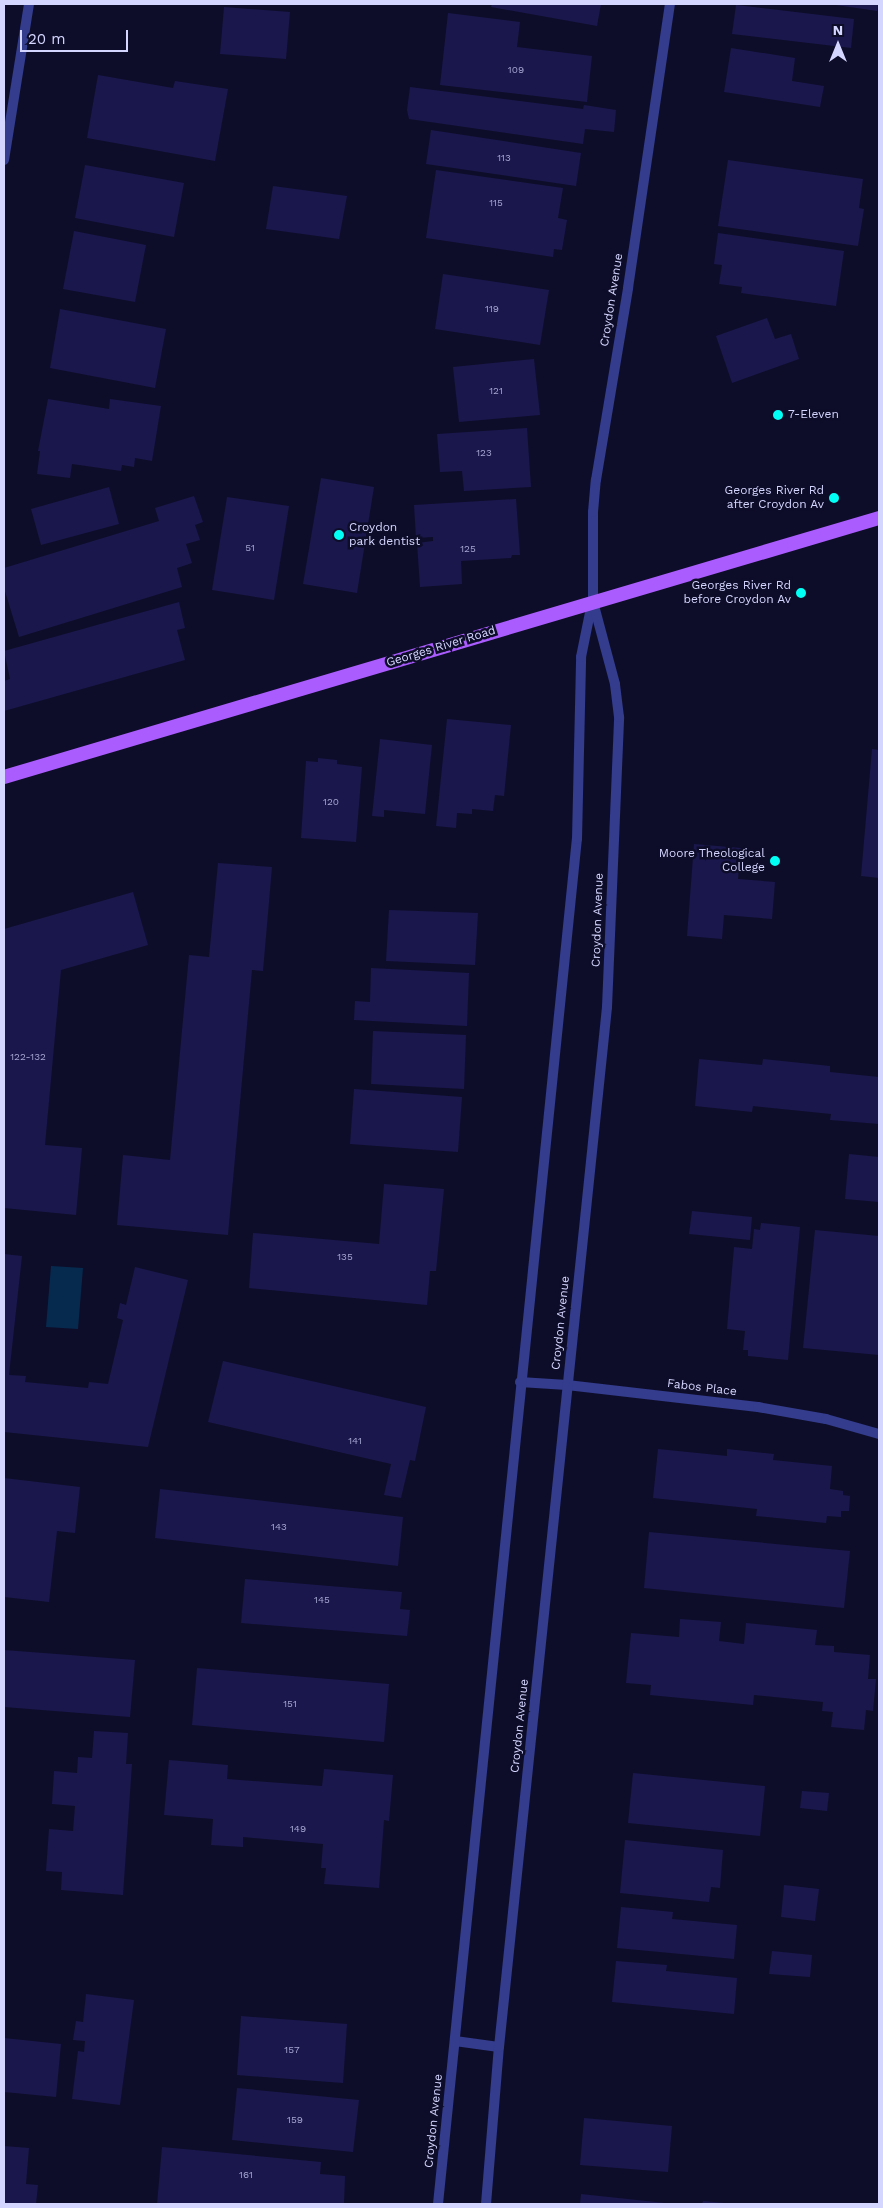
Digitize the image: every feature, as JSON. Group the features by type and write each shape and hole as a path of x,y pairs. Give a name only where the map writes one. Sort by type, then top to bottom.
{"main road":[{"name":"Georges River Road","path":"4,777 879,518"}],"street":[{"path":"4,160 29,4"},
{"name":"Croydon Avenue","path":"438,2204 520,1382 577,839 581,657 593,602 593,512 596,480 628,288 670,4"},
{"name":"Croydon Avenue","path":"486,2204 499,2047 606,1006 619,718 616,684 593,602"},
{"name":"Fabos Place","path":"520,1382 567,1385 758,1407 826,1419 879,1434"},
{"path":"455,2041 499,2047"}],"water":[{"path":"51,1266 83,1268 78,1329 46,1327"}],"building":[{"path":"492,4 601,4 597,26 491,7"},
{"path":"829,4 878,4 877,11"},
{"path":"736,5 854,19 851,48 732,34"},
{"path":"224,7 290,12 286,59 220,54"},
{"path":"448,13 520,22 517,47 592,56 587,102 440,85"},
{"path":"731,48 795,58 792,81 824,86 820,107 724,92"},
{"path":"98,75 173,88 175,81 228,89 215,161 87,138"},
{"path":"410,87 583,109 584,105 616,110 614,132 585,129 583,144 409,119 407,110"},
{"path":"431,130 581,153 576,186 426,164"},
{"path":"728,160 863,179 859,208 864,209 858,246 718,226"},
{"path":"85,165 184,183 174,237 75,218"},
{"path":"436,170 563,188 558,218 567,220 562,250 554,249 553,257 426,238"},
{"path":"273,186 347,196 339,239 266,229"},
{"path":"74,231 146,245 135,302 63,289"},
{"path":"718,233 844,251 836,306 741,293 742,287 719,284 722,265 714,264"},
{"path":"443,274 549,290 540,345 435,329"},
{"path":"60,309 166,329 155,388 50,368"},
{"path":"767,318 775,339 791,334 799,359 732,383 716,336"},
{"path":"534,359 540,415 459,422 453,367"},
{"path":"48,399 109,409 110,399 161,406 152,461 135,458 134,467 122,465 121,471 72,464 70,478 37,474 40,451 38,451"},
{"path":"527,428 531,487 464,491 462,471 440,472 437,434"},
{"name":"Croydon park dentist","path":"321,478 374,487 357,593 303,584"},
{"path":"109,487 119,524 41,545 31,509"},
{"path":"194,496 203,522 195,525 200,540 186,544 192,563 177,568 182,587 19,637 4,588 4,568 159,521 155,508"},
{"path":"227,497 289,506 274,600 212,590"},
{"path":"516,499 520,555 512,555 511,558 461,561 462,584 420,587 417,543 433,541 433,537 416,538 414,505"},
{"path":"179,602 185,628 177,630 185,660 4,711 4,681 10,679 4,651"},
{"path":"447,719 511,725 504,796 495,795 493,811 472,809 472,814 457,813 456,828 436,826"},
{"path":"380,739 432,745 425,814 384,810 384,817 372,816"},
{"path":"872,749 879,750 879,878 861,876"},
{"path":"318,758 337,760 337,764 362,767 356,842 301,838 306,761 318,762"},
{"path":"694,844 741,848 738,879 775,882 772,919 724,915 722,939 687,936"},
{"path":"218,863 272,867 263,971 252,970 228,1235 117,1225 123,1155 170,1160 189,955 209,957"},
{"path":"133,892 148,945 61,970 45,1145 82,1148 76,1215 4,1208 4,929"},
{"path":"389,910 478,913 475,965 386,961"},
{"path":"371,968 469,973 467,1026 354,1020 355,1001 370,1002"},
{"path":"373,1031 466,1035 464,1089 371,1084"},
{"path":"699,1059 762,1065 763,1059 830,1066 830,1072 879,1077 879,1124 830,1120 831,1114 753,1106 752,1112 695,1106"},
{"path":"354,1089 462,1097 458,1152 350,1144"},
{"path":"849,1154 879,1157 879,1202 845,1199"},
{"path":"384,1184 444,1189 436,1271 430,1271 427,1305 249,1288 253,1233 379,1244"},
{"path":"692,1211 752,1217 750,1240 689,1234"},
{"path":"761,1223 800,1227 788,1360 748,1356 748,1350 743,1350 745,1331 727,1329 734,1247 752,1249 754,1229 760,1230"},
{"path":"815,1230 879,1236 879,1355 803,1348"},
{"path":"4,1254 22,1256 9,1375 26,1376 25,1382 88,1388 89,1382 108,1384 123,1320 117,1318 120,1303 126,1305 135,1267 188,1280 148,1447 4,1432"},
{"path":"223,1361 426,1407 415,1461 410,1460 401,1498 384,1495 391,1464 208,1422"},
{"path":"658,1449 727,1456 727,1449 774,1454 773,1460 832,1466 830,1489 843,1491 843,1495 850,1496 849,1511 841,1511 841,1517 827,1516 826,1523 756,1516 757,1509 653,1498"},
{"path":"4,1478 80,1487 75,1533 57,1531 49,1602 4,1597"},
{"path":"160,1489 403,1517 398,1566 155,1538"},
{"path":"649,1532 850,1551 844,1608 644,1588"},
{"path":"245,1579 402,1592 400,1609 410,1610 407,1636 241,1623"},
{"path":"680,1619 721,1622 719,1641 744,1644 746,1623 817,1630 815,1645 834,1646 834,1652 870,1655 868,1679 876,1679 873,1711 866,1710 864,1730 831,1727 833,1712 822,1711 823,1702 754,1695 753,1705 650,1695 651,1685 626,1683 631,1633 679,1637"},
{"path":"4,1650 135,1660 130,1717 4,1707"},
{"path":"197,1668 389,1684 384,1742 192,1725"},
{"path":"94,1731 128,1733 126,1764 132,1764 123,1895 61,1890 62,1872 46,1871 49,1829 73,1831 75,1806 52,1804 54,1771 77,1773 78,1757 92,1758"},
{"path":"169,1760 228,1765 227,1779 322,1786 324,1769 393,1775 389,1821 384,1820 379,1888 324,1884 326,1868 321,1868 323,1844 243,1837 243,1847 211,1845 213,1819 164,1815"},
{"path":"633,1773 765,1786 760,1836 628,1823"},
{"path":"802,1791 829,1793 827,1811 800,1808"},
{"path":"625,1840 723,1850 720,1888 711,1887 709,1902 620,1893"},
{"path":"784,1885 819,1889 815,1921 781,1917"},
{"path":"621,1907 673,1912 672,1919 737,1925 734,1959 617,1948"},
{"path":"772,1951 812,1955 810,1977 769,1974"},
{"path":"616,1961 667,1965 666,1971 737,1978 734,2014 612,2002"},
{"path":"86,1994 134,2000 120,2105 72,2099 78,2051 84,2052 85,2041 73,2040 76,2021 83,2022"},
{"path":"241,2016 347,2024 343,2083 237,2075"},
{"path":"4,2038 61,2044 56,2097 4,2092"},
{"path":"237,2088 359,2100 353,2152 232,2140"},
{"path":"584,2118 672,2126 668,2172 580,2165"},
{"path":"4,2146 29,2148 26,2184 38,2185 36,2204 4,2204"},
{"path":"162,2147 321,2162 320,2174 345,2176 344,2204 157,2204"},
{"path":"581,2194 665,2203 665,2204 580,2204"},
{"path":"703,2201 724,2203 724,2204 702,2204"}],"place":[{"name":"7-Eleven","path":"778,415"},
{"name":"Georges River Rd after Croydon Av","path":"834,498"},
{"name":"Croydon park dentist","path":"339,535"},
{"name":"Georges River Rd before Croydon Av","path":"801,593"},
{"name":"Moore Theological College","path":"775,861"}]}
